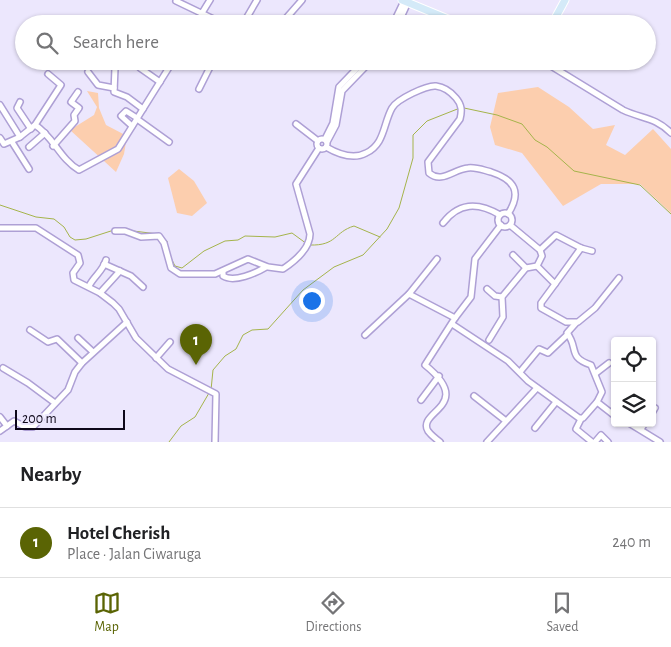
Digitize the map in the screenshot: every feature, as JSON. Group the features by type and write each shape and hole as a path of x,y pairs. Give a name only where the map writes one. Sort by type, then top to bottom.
{"main road":[{"path":"557,15 565,0"},
{"path":"405,1 438,15"}],"street":[{"path":"202,13 210,0"},
{"path":"248,15 257,0"},
{"path":"289,15 302,0"},
{"path":"176,1 206,15"},
{"path":"398,15 405,1"},
{"path":"401,15 405,1"},
{"path":"115,70 114,92 127,97 143,109"},
{"path":"143,70 160,82"},
{"path":"20,102 18,109 33,127 45,134 53,146 79,170 118,149 167,70"},
{"path":"199,89 208,70"},
{"path":"115,231 125,231 141,237 159,236 164,243 168,262 174,271 180,274 203,275 223,271 248,259 266,267 284,269 309,244 310,234 296,184 319,148 326,143 332,123 338,89 360,70"},
{"path":"558,70 623,110 633,115 654,120 671,134"},
{"path":"88,72 98,85 114,88"},
{"path":"0,138 2,146 12,142 33,127 61,85 48,74"},
{"path":"296,124 318,141 326,143 350,156 365,154 379,143 394,106 408,96 425,89 436,86 449,91 457,99 462,113 460,119 428,162 429,173 434,177 441,177 469,168 500,175 510,181 515,189 514,205 508,214 500,215 488,208 472,205 454,212 443,223"},
{"path":"53,146 75,121 74,115 79,108 71,102 78,92"},
{"path":"0,105 20,137"},
{"path":"132,126 121,116 126,110 169,142"},
{"path":"29,147 45,134"},
{"path":"318,141 319,148"},
{"path":"12,142 30,169"},
{"path":"508,214 512,220 510,225"},
{"path":"500,215 498,220 501,226"},
{"path":"501,226 510,225"},
{"path":"510,225 540,250 542,256 538,266"},
{"path":"0,228 30,226 44,231 78,255 80,263 72,277 100,293 119,309 136,338 168,369 211,390 217,397 215,442"},
{"path":"440,442 428,431 427,425 446,396 444,384 439,376 425,365 471,297 475,259 501,226"},
{"path":"540,250 556,235 581,248 592,251"},
{"path":"581,248 541,303 541,308 566,322 584,320 619,278"},
{"path":"513,255 526,268"},
{"path":"365,334 409,294 437,259"},
{"path":"89,286 95,275 101,271 105,262 143,287"},
{"path":"538,266 555,284"},
{"path":"489,340 503,316 502,297 526,268 538,266"},
{"path":"223,271 223,276 228,278 252,274 266,267"},
{"path":"100,293 120,271"},
{"path":"488,289 495,296 502,297"},
{"path":"409,294 455,318"},
{"path":"0,431 14,421 31,428 68,390 75,372 82,364 127,322"},
{"path":"520,372 539,349 548,353 568,334 576,322"},
{"path":"452,324 520,372 537,388 581,419"},
{"path":"30,330 48,342 57,339 82,364"},
{"path":"568,334 573,339 575,355 581,362 591,365 596,373 602,392 597,402 581,419 576,429 594,442 601,436 608,442"},
{"path":"78,338 93,352"},
{"path":"156,358 170,342"},
{"path":"596,373 608,363"},
{"path":"3,368 28,383 55,403"},
{"path":"420,400 439,376"},
{"path":"487,442 537,388"},
{"path":"474,396 506,421"},
{"path":"535,428 556,402"},
{"path":"597,402 611,413"},
{"path":"0,417 7,426"},
{"path":"637,427 660,442"}],"shaded area":[{"path":"538,87 569,107 593,129 615,125 606,145 625,155 653,129 671,149 671,213 640,184 601,184 563,206 522,153 495,145 490,127 498,93"},
{"path":"87,91 98,93 99,108 106,125 127,136 124,154 116,172 70,130 94,115 97,107"},
{"path":"179,169 194,181 207,203 192,216 177,213 168,178"}],"waterway":[{"path":"211,390 213,370 225,356 236,349 243,335 252,330 268,329 303,290 334,267 363,255 387,229 399,208 413,158 413,135 427,121 460,108"},
{"path":"464,108 497,115 522,124 535,140 547,147 574,171 640,185 671,214"},
{"path":"0,205 36,217 54,219 75,240 86,239 114,230"},
{"path":"310,245 319,245 331,241 342,232 354,226 380,237"},
{"path":"133,231 158,234"},
{"path":"171,258 175,266 182,268 204,251 225,241 238,240 245,236 275,237 292,233 307,244"},
{"path":"162,236 167,241 168,250"},
{"path":"169,442 181,426 195,417 209,393"}],"place":[{"name":"Hotel Cherish","path":"196,365"}]}
